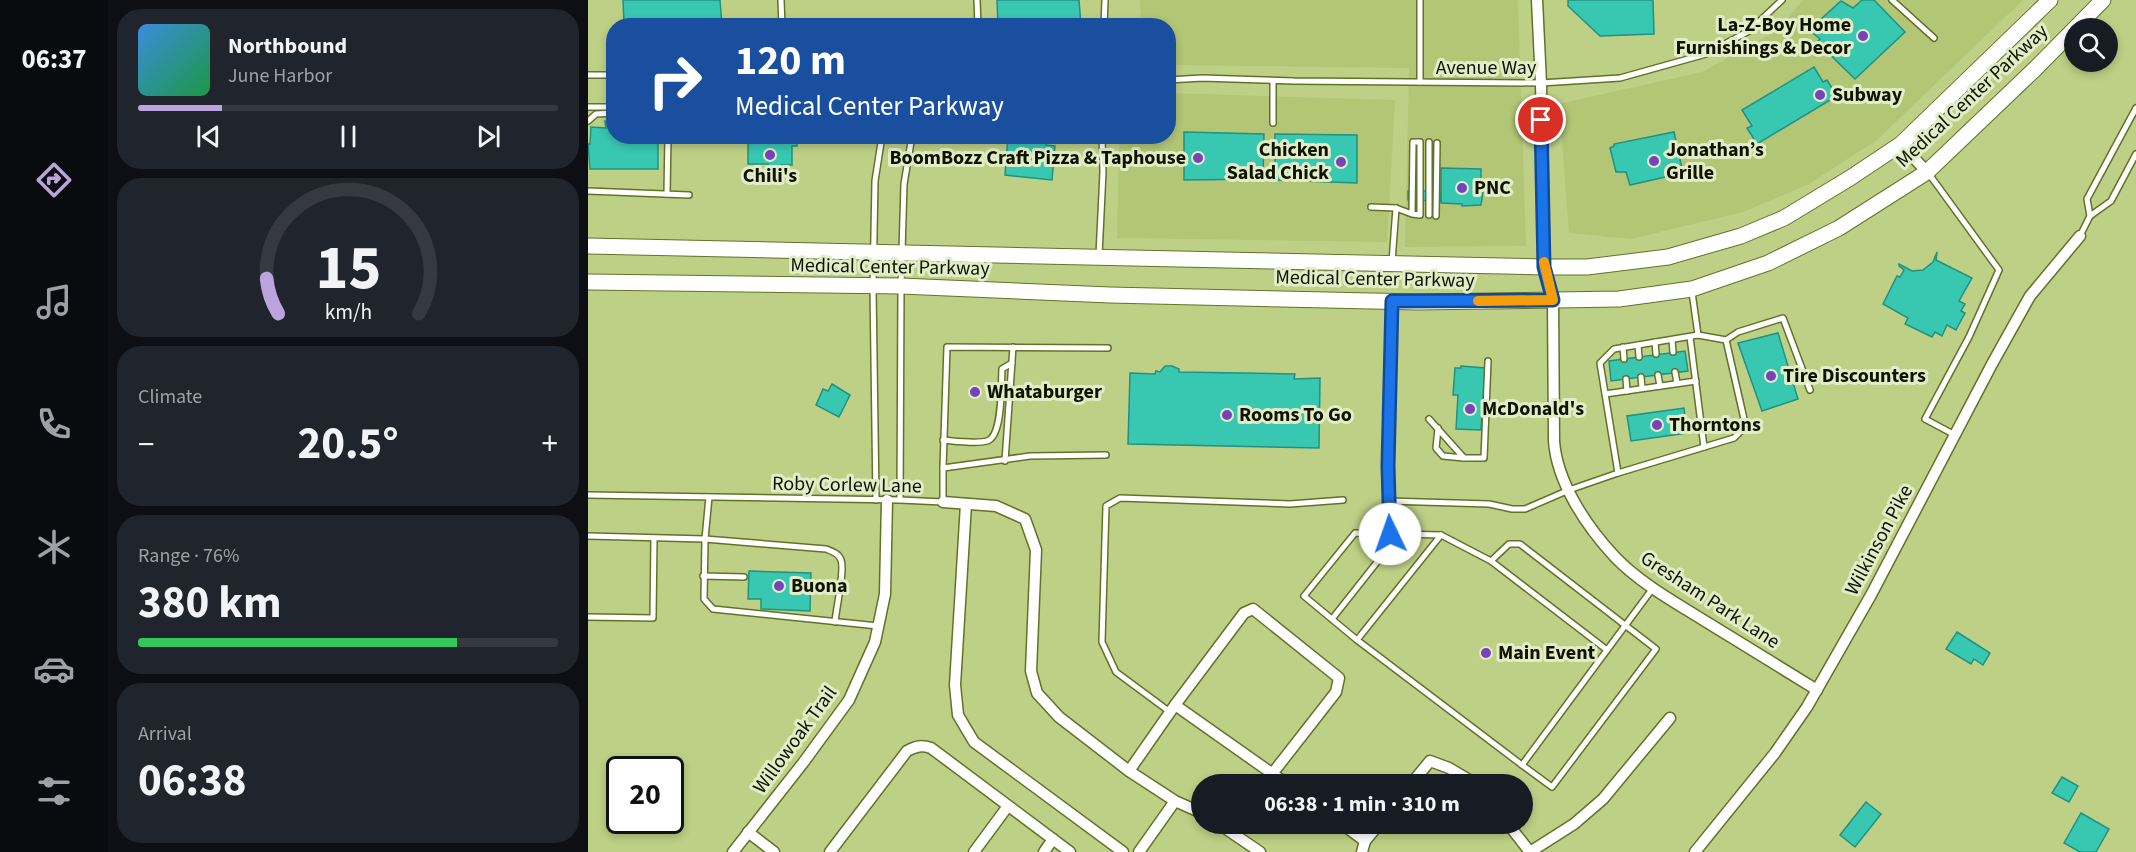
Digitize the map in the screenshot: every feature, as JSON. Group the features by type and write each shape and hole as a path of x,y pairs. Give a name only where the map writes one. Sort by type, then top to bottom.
{"main road":[{"name":"Medical Center Parkway","path":"588,246 1544,267 1587,267 1668,257 1741,236 1784,218 1902,144 2050,0"},
{"name":"Medical Center Parkway","path":"588,282 901,286 1110,295 1392,301 1618,299 1692,289 1768,263 1839,228 1927,172 2036,68 2103,0"}],"street":[{"name":"Gresham Park Lane","path":"1537,0 1541,83 1544,267 1553,300 1555,456 1569,490 1589,524 1616,557 1653,588 1817,690"},
{"path":"1902,144 1927,172"},
{"name":"Wilkinson Pike","path":"1695,852 1775,753 1817,690 2030,296 2080,236"},
{"name":"Willowoak Trail","path":"733,852 849,700 874,642 885,594 887,500"},
{"path":"943,502 996,506 1025,519 1036,550 1031,671 1037,693 1059,717 1129,771 1175,801 1191,808"},
{"path":"966,504 955,685 958,715 974,742 1123,852"},
{"path":"1129,771 1173,708 1244,613 1253,609 1339,678 1336,692 1272,774 1173,708"},
{"path":"1516,834 1530,852 1574,824 1603,799 1670,718"},
{"path":"830,852 902,757 916,746 931,748 1071,852"},
{"path":"1419,774 1430,761 1459,774"},
{"path":"1139,852 1175,801"},
{"path":"974,852 1008,806"},
{"path":"748,832 774,852"},
{"path":"1234,834 1260,852"},
{"path":"1356,834 1365,840"},
{"path":"1362,852 1365,840 1370,834"},
{"path":"1044,852 1053,839"}],"lane":[{"path":"781,0 782,18"},
{"path":"977,0 978,18"},
{"path":"1104,18 1105,0"},
{"path":"1420,0 1420,82"},
{"name":"Avenue Way","path":"1176,80 1541,83 1620,78 1706,54 1749,31 1782,0"},
{"path":"1892,0 1934,38"},
{"path":"588,75 606,75"},
{"path":"1273,81 1273,123"},
{"path":"588,107 606,107"},
{"path":"2090,216 2087,199 2136,108"},
{"path":"588,121 596,114 606,113"},
{"path":"1371,207 1396,208 1412,214 1419,215 1420,142 1413,142 1412,214"},
{"path":"1429,142 1429,215"},
{"path":"1436,216 1437,143"},
{"path":"667,194 668,144"},
{"path":"876,500 873,287 875,182 881,144"},
{"path":"900,500 904,184 911,144"},
{"path":"1099,256 1102,144"},
{"path":"2080,236 2090,216 2111,201 2136,154"},
{"path":"1927,172 1999,270 1969,337 1925,419 1955,435"},
{"path":"588,191 689,195"},
{"path":"1392,264 1396,208"},
{"path":"1692,289 1698,335"},
{"path":"1332,619 1389,547 1392,301"},
{"path":"1618,473 1600,363 1614,348 1698,335 1726,340 1738,332 1783,318 1810,390"},
{"path":"1690,337 1704,447"},
{"path":"1672,340 1673,352"},
{"path":"1388,501 1489,504 1512,509 1526,509 1569,490 1618,473 1734,438 1741,431 1744,419 1726,340"},
{"path":"1654,342 1656,354"},
{"path":"1638,345 1639,357"},
{"path":"943,468 946,347 1108,348"},
{"path":"1005,461 1013,347"},
{"path":"1623,347 1624,359"},
{"path":"1438,428 1437,448 1443,456 1484,458 1488,361"},
{"path":"943,440 987,441 994,437 998,428 1002,369 1012,363"},
{"path":"1675,372 1677,383"},
{"path":"1658,375 1660,386"},
{"path":"1641,377 1642,388"},
{"path":"1626,379 1627,391"},
{"path":"1605,394 1696,381"},
{"path":"1429,419 1464,458"},
{"name":"Roby Corlew Lane","path":"588,495 943,502 943,468 1030,456 1107,455"},
{"path":"709,497 703,576 704,599 713,609 878,626"},
{"path":"1173,708 1116,672 1102,642 1106,506 1120,498 1290,504 1343,500"},
{"path":"1491,561 1509,544 1520,544 1656,649 1552,787 1357,640 1304,596 1355,533 1441,535 1491,561 1607,650"},
{"path":"1357,640 1441,535"},
{"path":"588,536 705,539 826,549 837,554 841,560 842,572 835,622"},
{"path":"588,617 653,618 654,538"},
{"path":"703,576 744,577"},
{"path":"1522,765 1653,588"}],"shaded area":[{"path":"1140,0 1518,0 1526,246 1405,247 1409,68 1176,65 1176,18 1141,18"},
{"path":"1803,0 2023,0 1877,140 1809,184 1743,212 1631,239 1569,233 1559,104 1702,72 1776,31"},
{"path":"1176,93 1395,100 1387,242 1117,238 1119,144 1176,144"}],"building":[{"path":"623,0 720,0 721,18 624,18"},
{"path":"997,0 1079,0 1080,18 998,18"},
{"path":"1568,0 1653,0 1654,34 1600,36 1568,6"},
{"path":"1862,0 1874,0 1905,32 1855,79 1817,42 1820,39 1809,30 1841,1 1853,8"},
{"path":"1814,67 1823,82 1827,80 1837,96 1757,144 1747,128 1752,126 1742,110"},
{"path":"591,127 606,128 606,144 658,144 658,169 590,169 588,144 590,144"},
{"path":"1184,132 1264,134 1263,179 1184,180"},
{"path":"1674,132 1683,173 1630,185 1626,172 1616,172 1610,148 1614,144"},
{"path":"1275,134 1357,135 1357,183 1275,180"},
{"name":"Chili's","path":"748,144 797,144 797,146 792,146 792,165 781,165 781,170 768,170 768,164 748,164"},
{"path":"1007,144 1055,146 1052,180 1005,175"},
{"name":"PNC","path":"1441,168 1481,169 1481,185 1484,185 1481,205 1462,206 1462,204 1441,203"},
{"path":"1408,191 1440,191 1441,201 1408,200"},
{"path":"1937,252 1936,260 1972,278 1959,301 1965,304 1961,311 1965,313 1956,330 1947,325 1942,336 1935,332 1932,337 1905,324 1908,318 1883,304 1897,276 1900,277 1904,270 1899,264 1912,271 1923,270 1933,262"},
{"path":"1778,333 1798,399 1762,411 1738,343"},
{"name":"Thorntons","path":"1685,351 1688,371 1611,381 1609,361"},
{"path":"1165,366 1179,369 1179,372 1295,374 1294,379 1320,378 1319,448 1128,444 1130,373 1155,374"},
{"name":"McDonald's","path":"1461,366 1485,368 1481,430 1456,429 1458,395 1453,395 1455,368 1461,368"},
{"path":"832,384 850,395 839,417 816,405 823,389 828,391"},
{"name":"Thorntons","path":"1684,408 1687,433 1631,441 1627,416"},
{"name":"Buona","path":"749,571 811,573 810,611 761,609 761,599 748,599"},
{"path":"1957,632 1990,653 1983,665 1974,659 1971,664 1946,649"},
{"path":"2062,777 2078,786 2069,802 2052,793"},
{"path":"1866,802 1881,814 1855,847 1840,835"},
{"path":"2081,813 2109,829 2096,852 2080,852 2064,843"}],"slow traffic":[{"path":"1478,301 1553,300 1544,262"}],"place":[{"name":"La-Z-Boy Home Furnishings & Decor","path":"1863,36"},
{"name":"Subway","path":"1820,95"},
{"name":"Chili's","path":"770,155"},
{"name":"BoomBozz Craft Pizza & Taphouse","path":"1198,158"},
{"name":"Jonathan’s Grille","path":"1654,161"},
{"name":"Chicken Salad Chick","path":"1341,162"},
{"name":"PNC","path":"1462,188"},
{"name":"Tire Discounters","path":"1771,376"},
{"name":"Whataburger","path":"975,392"},
{"name":"McDonald's","path":"1470,409"},
{"name":"Rooms To Go","path":"1227,415"},
{"name":"Thorntons","path":"1657,425"},
{"name":"Buona","path":"779,586"},
{"name":"Main Event","path":"1486,653"}],"route":[{"path":"1390,534 1388,466 1392,301 1553,300 1544,267 1541,120"}]}
